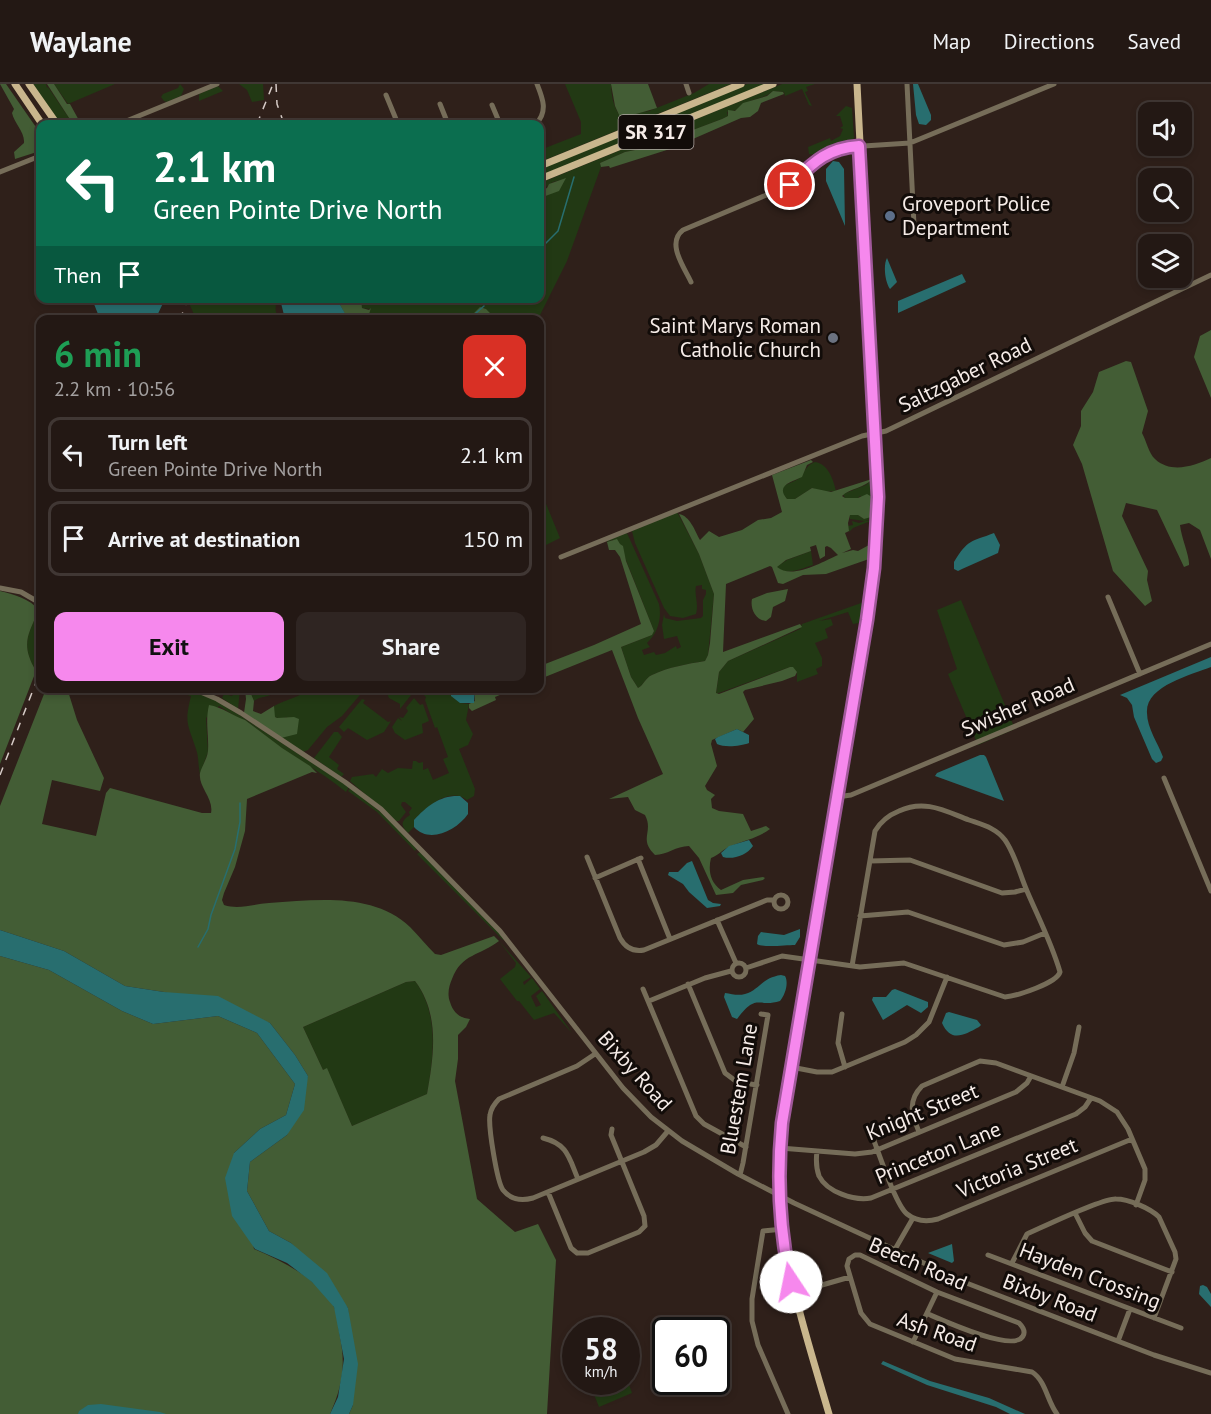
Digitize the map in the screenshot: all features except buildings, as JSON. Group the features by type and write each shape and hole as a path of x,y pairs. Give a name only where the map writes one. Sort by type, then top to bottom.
{"main road":[{"path":"15,84 39,120"},
{"path":"29,84 54,120"},
{"name":"SR 317","path":"544,164 741,84"},
{"name":"SR 317","path":"544,177 773,84"},
{"path":"829,1414 787,1263 780,1196 780,1148 791,1067 874,568 878,497 857,84"}],"street":[{"path":"129,120 218,84"},
{"path":"537,84 544,102 544,111 540,120"},
{"path":"686,84 689,93"},
{"path":"907,84 915,225"},
{"path":"691,282 676,249 677,234 683,230 788,186 826,153 848,147 910,142 1054,84"},
{"path":"386,95 396,120"},
{"path":"440,104 446,120"},
{"path":"492,105 498,120"},
{"path":"0,172 36,158"},
{"name":"Saltzgaber Road","path":"561,557 862,436 875,434 902,424 1211,275"},
{"path":"0,588 21,592 36,601"},
{"path":"1108,597 1140,674"},
{"name":"Swisher Road","path":"837,797 851,795 1211,644"},
{"name":"Bixby Road","path":"204,693 243,714 365,796 389,817 500,931 628,1094 668,1131 740,1175 894,1251 969,1284 1173,1362 1211,1373"},
{"path":"1164,778 1211,891"},
{"path":"746,968 782,956 852,966 871,968 904,963 1005,997 1014,996 1056,980 1060,975 1060,970 1008,845 997,832 938,808 922,805 902,810 882,821 873,838 852,966"},
{"path":"586,857 620,938 631,950 640,951 766,900 774,900"},
{"path":"595,878 639,859 670,939"},
{"path":"870,861 910,860 1002,892 1026,889"},
{"path":"860,916 908,912 1004,945 1023,942 1045,933"},
{"path":"717,920 736,963"},
{"path":"736,963 743,964 746,968"},
{"path":"649,1001 688,984 731,971 736,963"},
{"path":"731,971 736,977 740,977 744,975 746,968"},
{"path":"791,1067 826,1072 845,1067 899,1045 929,1022 947,977"},
{"path":"688,984 725,1073 737,1082 757,1085"},
{"path":"643,988 696,1116 704,1124 746,1147"},
{"name":"Bluestem Lane","path":"740,1175 768,1016 761,1014"},
{"path":"842,1014 838,1043 845,1067"},
{"path":"768,1016 776,1017"},
{"path":"1062,1087 1074,1053 1079,1028"},
{"path":"595,1053 577,1066 489,1105 489,1123 498,1179 502,1189 515,1200 529,1199 650,1149 668,1131"},
{"path":"919,1132 913,1116 912,1101 919,1089 930,1081 975,1063 986,1061 1031,1076 1091,1098 1117,1112 1132,1139 1146,1175 1136,1205"},
{"name":"Knight Street","path":"780,1148 855,1154 878,1150 1016,1092 1027,1083 1031,1076"},
{"name":"Princeton Lane","path":"817,1151 819,1176 834,1189 851,1197 867,1199 1076,1114 1091,1098"},
{"path":"548,1192 576,1256 647,1227 611,1135 612,1129"},
{"path":"871,1133 901,1207 913,1218 894,1251"},
{"path":"543,1138 557,1142 565,1148 578,1179"},
{"name":"Victoria Street","path":"913,1218 926,1221 938,1219 1132,1139"},
{"path":"1012,1263 1027,1234 1112,1199 1136,1205 1155,1213 1161,1220 1175,1256 1172,1272 1154,1318"},
{"path":"1075,1213 1085,1233 1092,1241 1172,1272"},
{"path":"783,1229 763,1231 752,1310 758,1345 788,1414"},
{"name":"Beech Road","path":"850,1277 848,1261 858,1255 937,1292 1019,1323 1024,1330 1023,1337 1014,1341 991,1338 928,1314"},
{"name":"Hayden Crossing","path":"988,1255 1181,1328"},
{"path":"794,1293 850,1277"},
{"name":"Ash Road","path":"850,1277 861,1313 874,1327 963,1361 1032,1372 1043,1384 1057,1414"},
{"path":"913,1342 937,1292"},
{"path":"1118,1341 1130,1309"}],"green space":[{"path":"0,84 6,84 36,127 36,152 15,159 14,152 24,143 24,139 13,117 14,109"},
{"path":"33,84 46,84 70,120 57,120"},
{"path":"47,84 54,84 67,104 70,104 79,120 70,120"},
{"path":"54,84 115,84 68,104"},
{"path":"180,84 184,89 181,96 167,102 164,101 161,97 163,94 178,88"},
{"path":"239,84 263,84 264,100 252,102 247,90"},
{"path":"565,84 611,84 613,102 622,118 649,111 694,93 709,84 731,84 544,160 544,148 581,134 581,122"},
{"path":"611,84 648,84 657,108 620,117 615,106"},
{"path":"747,84 766,84 544,174 544,167"},
{"path":"782,84 815,84 806,87 808,91 805,92 812,106 809,105 802,89 785,96 784,92 773,91 746,103 737,110 727,112 728,116 722,119 645,148 625,152 600,163 601,167 567,261 540,315 492,315 483,307 487,303 544,303 544,196 557,190 565,179 553,182 544,188 544,181"},
{"path":"218,86 223,91 199,101 199,94"},
{"path":"773,91 784,94 761,103 758,111 750,117 741,118 670,149 610,168 609,166 601,167 600,163 625,152 645,148 722,119 728,116 728,110 735,111 743,103 767,96"},
{"path":"846,106 852,108 854,138 850,142 817,155 809,154 808,147 830,138 831,141 840,136 843,129 840,128 843,126 840,116 836,116"},
{"path":"566,178 559,191 544,197 544,189 549,184"},
{"path":"189,303 277,303 278,315 194,315"},
{"path":"339,303 361,303 362,308 369,310 371,308 369,314 345,315"},
{"path":"361,303 486,303 473,315 364,315 371,309 362,308"},
{"path":"480,307 492,315 472,315"},
{"path":"1211,330 1211,398 1194,357 1200,336"},
{"path":"1126,361 1131,362 1148,411 1142,433 1153,457 1161,464 1175,467 1190,466 1211,458 1211,559 1200,530 1189,523 1180,525 1189,561 1189,565 1184,567 1157,510 1126,503 1122,516 1148,571 1147,580 1152,601 1145,606 1113,571 1082,464 1073,445 1081,426 1081,411 1093,392 1099,372"},
{"path":"811,460 813,462 807,465 802,477 784,487 787,499 795,499 812,488 831,492 872,479 842,496 858,498 867,494 872,497 871,517 864,519 858,515 850,515 849,531 845,533 851,549 842,553 858,551 869,545 871,546 869,559 826,574 803,575 783,584 778,583 770,566 726,584 723,652 800,624 802,627 728,661 719,672 716,693 719,694 790,667 797,672 795,676 782,681 745,690 743,692 754,719 743,732 737,729 712,740 717,766 705,786 715,795 711,799 712,808 743,814 751,831 766,826 770,829 756,837 728,847 711,858 711,876 721,890 743,880 765,878 741,885 733,893 716,895 699,858 689,846 655,855 647,840 648,826 645,815 635,810 628,797 609,799 663,774 638,718 612,650 544,677 544,664 641,624 620,557 615,550 609,550 607,542 617,539 623,546 626,561 654,631 652,635 621,647 631,677 638,688 650,676 658,672 705,661 710,643 714,594 699,554 679,514 689,521 700,540 709,531 719,537 742,530 758,520 771,518 782,512 772,475","holes":["816,545 820,559 825,556 827,546 838,555 799,571 783,571 777,567 786,560 811,551 810,547"]},
{"path":"815,462 827,469 836,491 823,492 812,488 795,499 787,499 782,488 798,479 809,465"},
{"path":"873,478 875,485 874,517 865,521 850,519 850,514 864,519 872,515 872,505 860,496 845,498 843,494 866,485"},
{"path":"544,499 560,538 544,546"},
{"path":"677,512 699,554 714,594 708,655 705,661 671,668 652,675 638,688 631,677 621,647 652,635 654,631 620,545 613,540 607,542 607,540 627,533 659,604 658,625 654,635 647,643 650,647 642,650 644,655 654,652 656,655 665,653 676,646 677,649 681,647 677,636 664,639 662,625 664,614 665,618 677,621 701,618 706,590 702,589 702,585 696,586 696,614 683,618 670,616 664,608 635,543 632,531"},
{"path":"873,520 849,532 848,526 853,525 852,521 859,523"},
{"path":"873,545 864,622 853,624 848,612 819,621 831,619 833,625 825,629 828,638 815,643 822,658 822,666 816,669 818,674 797,682 797,672 790,667 716,694 719,672 728,661 800,629 802,624 864,602"},
{"path":"811,551 813,565 789,571 776,567 787,560"},
{"path":"788,589 785,601 773,607 771,617 766,621 756,616 752,599"},
{"path":"0,591 16,595 36,607 36,616 31,627 27,647 36,671 0,764"},
{"path":"961,600 1015,729 978,745 948,674 957,669 937,610"},
{"path":"36,616 36,671 27,647 31,627"},
{"path":"44,693 69,693 77,720 104,778 100,791 52,780 42,824 96,836 106,793 110,788 202,813 211,813 210,802 201,783 200,773 208,751 209,705 214,706 245,720 317,773 312,772 247,799 245,831 235,867 222,900 224,905 241,907 325,900 362,903 395,916 410,927 435,954 441,955 494,936 499,941 461,964 450,984 449,996 453,1009 460,1016 470,1019 458,1035 455,1081 477,1199 515,1232 538,1224 556,1260 547,1414 349,1414 353,1405 348,1308 291,1243 269,1231 247,1191 250,1162 287,1135 308,1076 270,1023 164,992 125,986 64,951 0,930 0,806","holes":["415,981 432,1021 433,1050 427,1094 352,1126 327,1068 323,1070 303,1027 406,982"]},
{"path":"180,693 196,693 218,701 349,787 346,792 281,748 245,720 219,706 206,718 208,752 200,774 197,752 188,724 191,696"},
{"path":"234,693 240,693 238,709 222,698 224,694 232,696"},
{"path":"245,693 251,693 254,701 253,711 261,714 274,706 275,717 299,719 297,734 281,738 244,713"},
{"path":"251,693 272,693 270,695 254,701"},
{"path":"362,693 342,716 327,727 308,750 303,752 281,738 287,717 281,719 274,717 274,706 301,694"},
{"path":"387,693 411,695 400,709 400,704 389,698"},
{"path":"422,693 450,693 460,703 469,704 466,720 473,734 468,745 459,749 475,789 474,796 467,800 460,796 453,796 438,800 414,820 414,827 408,833 403,823 410,815 412,808 402,802 401,805 406,812 399,821 396,821 350,781 352,777 373,774 376,777 382,769 388,773 398,768 412,769 413,761 423,762 423,770 428,768 433,780 449,773 443,759 448,757 437,727 435,728 426,697"},
{"path":"475,693 504,693 495,697 496,700 472,711 469,704 475,701"},
{"path":"414,698 420,705 423,704 429,721 422,724 423,733 405,740 395,733 392,727 398,718 402,721 399,717 403,718 408,711 406,708"},
{"path":"362,699 365,700 363,703 388,722 391,721 384,732 367,740 348,728 344,732 339,727"},
{"path":"334,732 338,732 342,737 329,757 339,765 337,769 344,774 341,777 314,758"},
{"path":"350,788 383,814 417,848 415,851 377,812 348,791"},
{"path":"420,852 504,938 503,940 417,854"},
{"path":"499,941 531,977 523,982 524,985 532,978 540,989 531,996 536,1007 541,1005 536,996 542,991 572,1033 554,1013 534,1020 517,1001 500,979 515,967 516,963"},
{"path":"0,956 49,970 122,1011 153,1024 218,1016 257,1033 295,1084 286,1115 260,1129 234,1153 254,1249 308,1278 326,1295 335,1308 343,1367 340,1385 330,1414 0,1414"},
{"path":"415,981 428,1007 433,1035 427,1094 352,1126 327,1069 323,1070 303,1027 406,982"},
{"path":"594,1395 627,1395 599,1407"}],"water":[{"path":"913,84 918,84 931,115 931,120 926,125 919,124 916,115"},
{"path":"833,161 839,162 844,169 845,226 826,181 826,169"},
{"path":"887,258 897,282 890,289 885,274"},
{"path":"962,274 966,282 898,313 898,301"},
{"path":"94,303 163,303 157,315 98,315"},
{"path":"281,303 339,303 346,315 284,315"},
{"path":"994,533 1000,545 998,553 958,571 954,569 954,562 967,545"},
{"path":"1211,657 1211,667 1171,683 1153,696 1148,704 1149,724 1163,757 1156,763 1152,759 1134,717 1132,705 1127,698 1120,695"},
{"path":"451,693 475,693 474,703 460,703 451,696"},
{"path":"737,729 749,735 749,743 733,746 717,744 715,739"},
{"path":"980,755 986,757 1004,801 935,776 937,773"},
{"path":"460,796 468,803 468,814 457,826 435,835 427,835 414,827 414,820 429,806 446,797"},
{"path":"749,840 753,846 744,854 723,857 721,853 729,846"},
{"path":"692,861 708,900 721,904 720,906 707,908 683,884 668,875 669,872 678,872"},
{"path":"800,929 800,937 795,945 757,944 761,932 784,935"},
{"path":"0,930 64,951 125,986 218,996 270,1023 295,1055 308,1076 304,1110 287,1135 250,1162 247,1191 269,1231 291,1243 327,1273 348,1308 358,1364 353,1405 349,1414 330,1414 338,1397 344,1359 334,1307 312,1282 287,1263 255,1249 232,1216 225,1178 234,1153 260,1129 286,1115 295,1084 257,1033 218,1016 153,1024 122,1011 49,970 0,956"},
{"path":"781,975 785,976 786,985 780,1001 754,1003 737,1019 732,1017 724,997 725,993 745,994 765,981"},
{"path":"895,989 928,1002 928,1007 921,1013 907,1005 883,1020 872,1000 873,997 886,997"},
{"path":"946,1013 977,1020 981,1025 963,1035 949,1033 942,1023"},
{"path":"952,1244 954,1261 952,1263 928,1253"},
{"path":"1203,1285 1211,1294 1211,1307 1199,1294 1200,1286"},
{"path":"883,1361 930,1381 989,1398 1025,1414 1010,1414 996,1407 927,1385 881,1364"},
{"path":"101,1404 166,1414 78,1414 88,1405"}],"waterway":[{"path":"544,245 558,231 574,177"},
{"path":"474,315 484,306"},
{"path":"198,947 208,929 235,849 240,822 240,803"}],"railway":[{"path":"259,120 273,84"},
{"path":"276,84 277,104 283,120"},
{"path":"182,315 186,303"},
{"path":"0,775 36,682"}],"place":[{"name":"Groveport Police Department","path":"890,216"},
{"name":"Saint Marys Roman Catholic Church","path":"833,338"}],"route":[{"path":"790,185 826,153 859,146 878,497 874,568 867,620 782,1123 780,1196 791,1282"}]}
